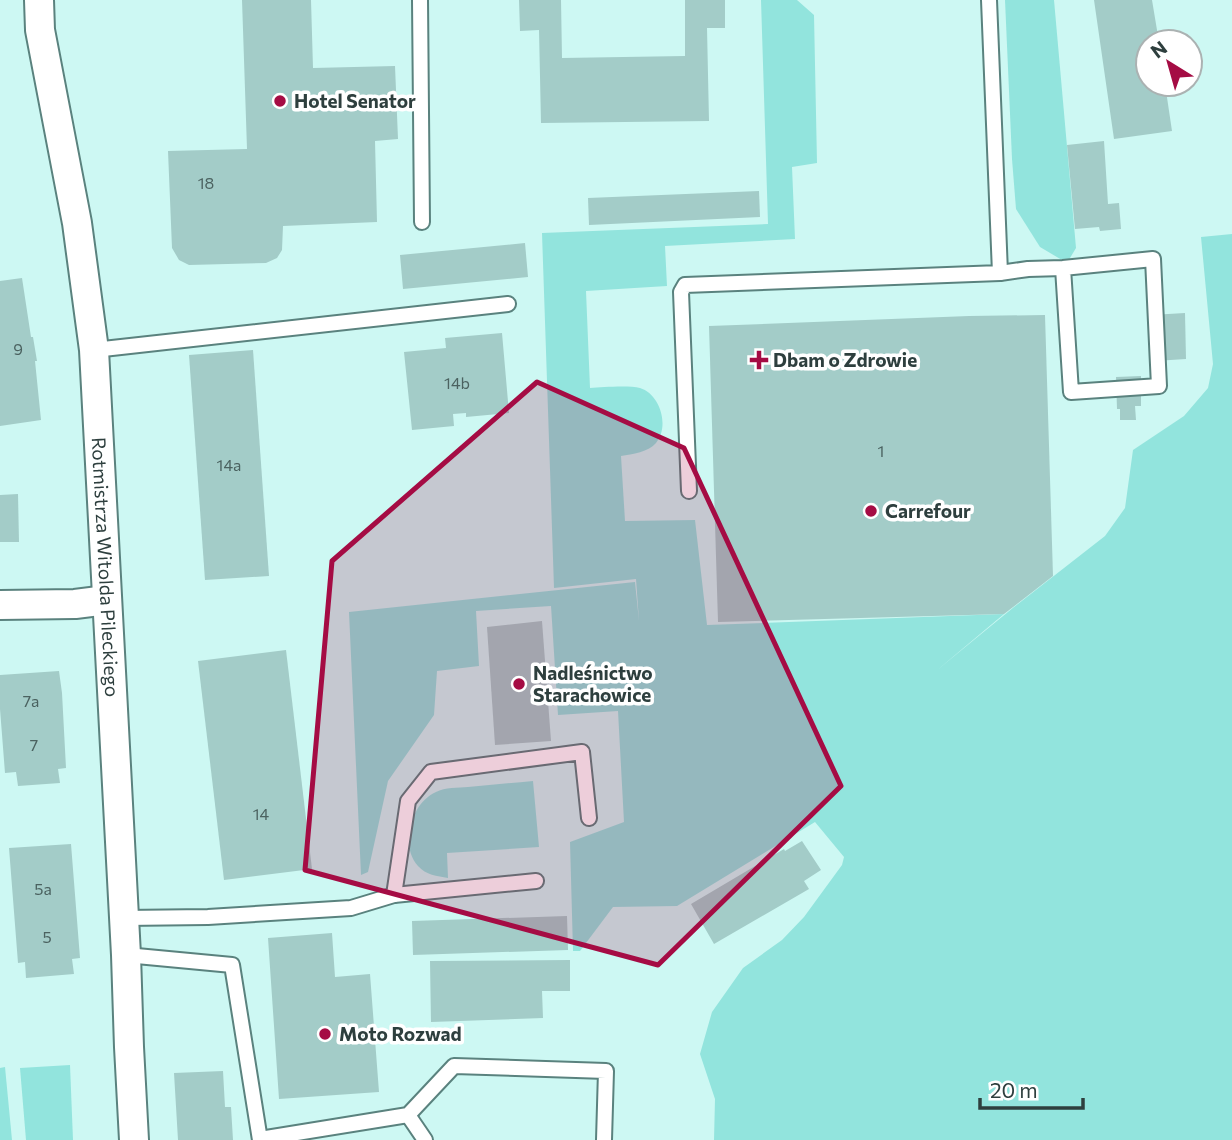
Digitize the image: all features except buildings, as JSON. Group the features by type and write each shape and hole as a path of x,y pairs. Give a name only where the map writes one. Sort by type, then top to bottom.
{"street":[{"name":"Rotmistrza Witolda Pileckiego","path":"39,0 40,30 77,223 94,350 134,1140"},
{"path":"0,605 75,604 107,600"}],"lane":[{"path":"420,0 422,222"},
{"path":"989,0 1000,273"},
{"path":"689,491 681,292 685,285 1000,273 1153,260 1159,386 1070,392 1063,268"},
{"path":"94,350 508,304"},
{"path":"394,895 408,801 431,772 582,752 589,818"},
{"path":"124,918 208,917 351,908 394,895 536,881"},
{"path":"126,955 232,965 260,1139 408,1115 454,1066 606,1071 604,1140"},
{"path":"408,1115 425,1140"}],"highlighted area":[{"path":"537,382 684,448 841,786 658,965 305,870 332,561"}],"shaded area":[{"path":"761,0 797,0 814,15 817,163 792,167 795,239 665,246 667,286 586,291 590,388 640,388 653,397 661,411 662,428 656,443 649,449 621,456 625,521 695,520 707,625 1004,614 936,671 1105,536 1125,508 1133,450 1184,416 1208,388 1213,364 1201,237 1232,234 1232,1140 714,1140 715,1099 700,1054 712,1012 743,968 782,940 804,917 842,865 844,857 815,822 677,906 613,907 580,951 573,951 570,842 624,822 618,711 558,715 551,606 476,611 479,666 437,671 434,715 388,781 368,872 361,875 349,612 635,582 639,621 636,579 554,588 542,233 768,224"},
{"path":"1005,0 1054,0 1076,248 1067,263 1040,247 1016,209"},
{"path":"533,781 539,847 447,853 448,878 428,873 418,866 409,847 410,825 427,797 447,788"},
{"path":"70,1065 73,1140 26,1140 20,1068"},
{"path":"5,1067 12,1140 0,1140 0,1068"}],"place":[{"name":"Hotel Senator","path":"280,101"},
{"name":"Dbam o Zdrowie","path":"759,360"},
{"name":"Carrefour","path":"871,511"},
{"name":"Nadleśnictwo Starachowice","path":"519,684"},
{"name":"Moto Rozwad","path":"325,1034"}]}
